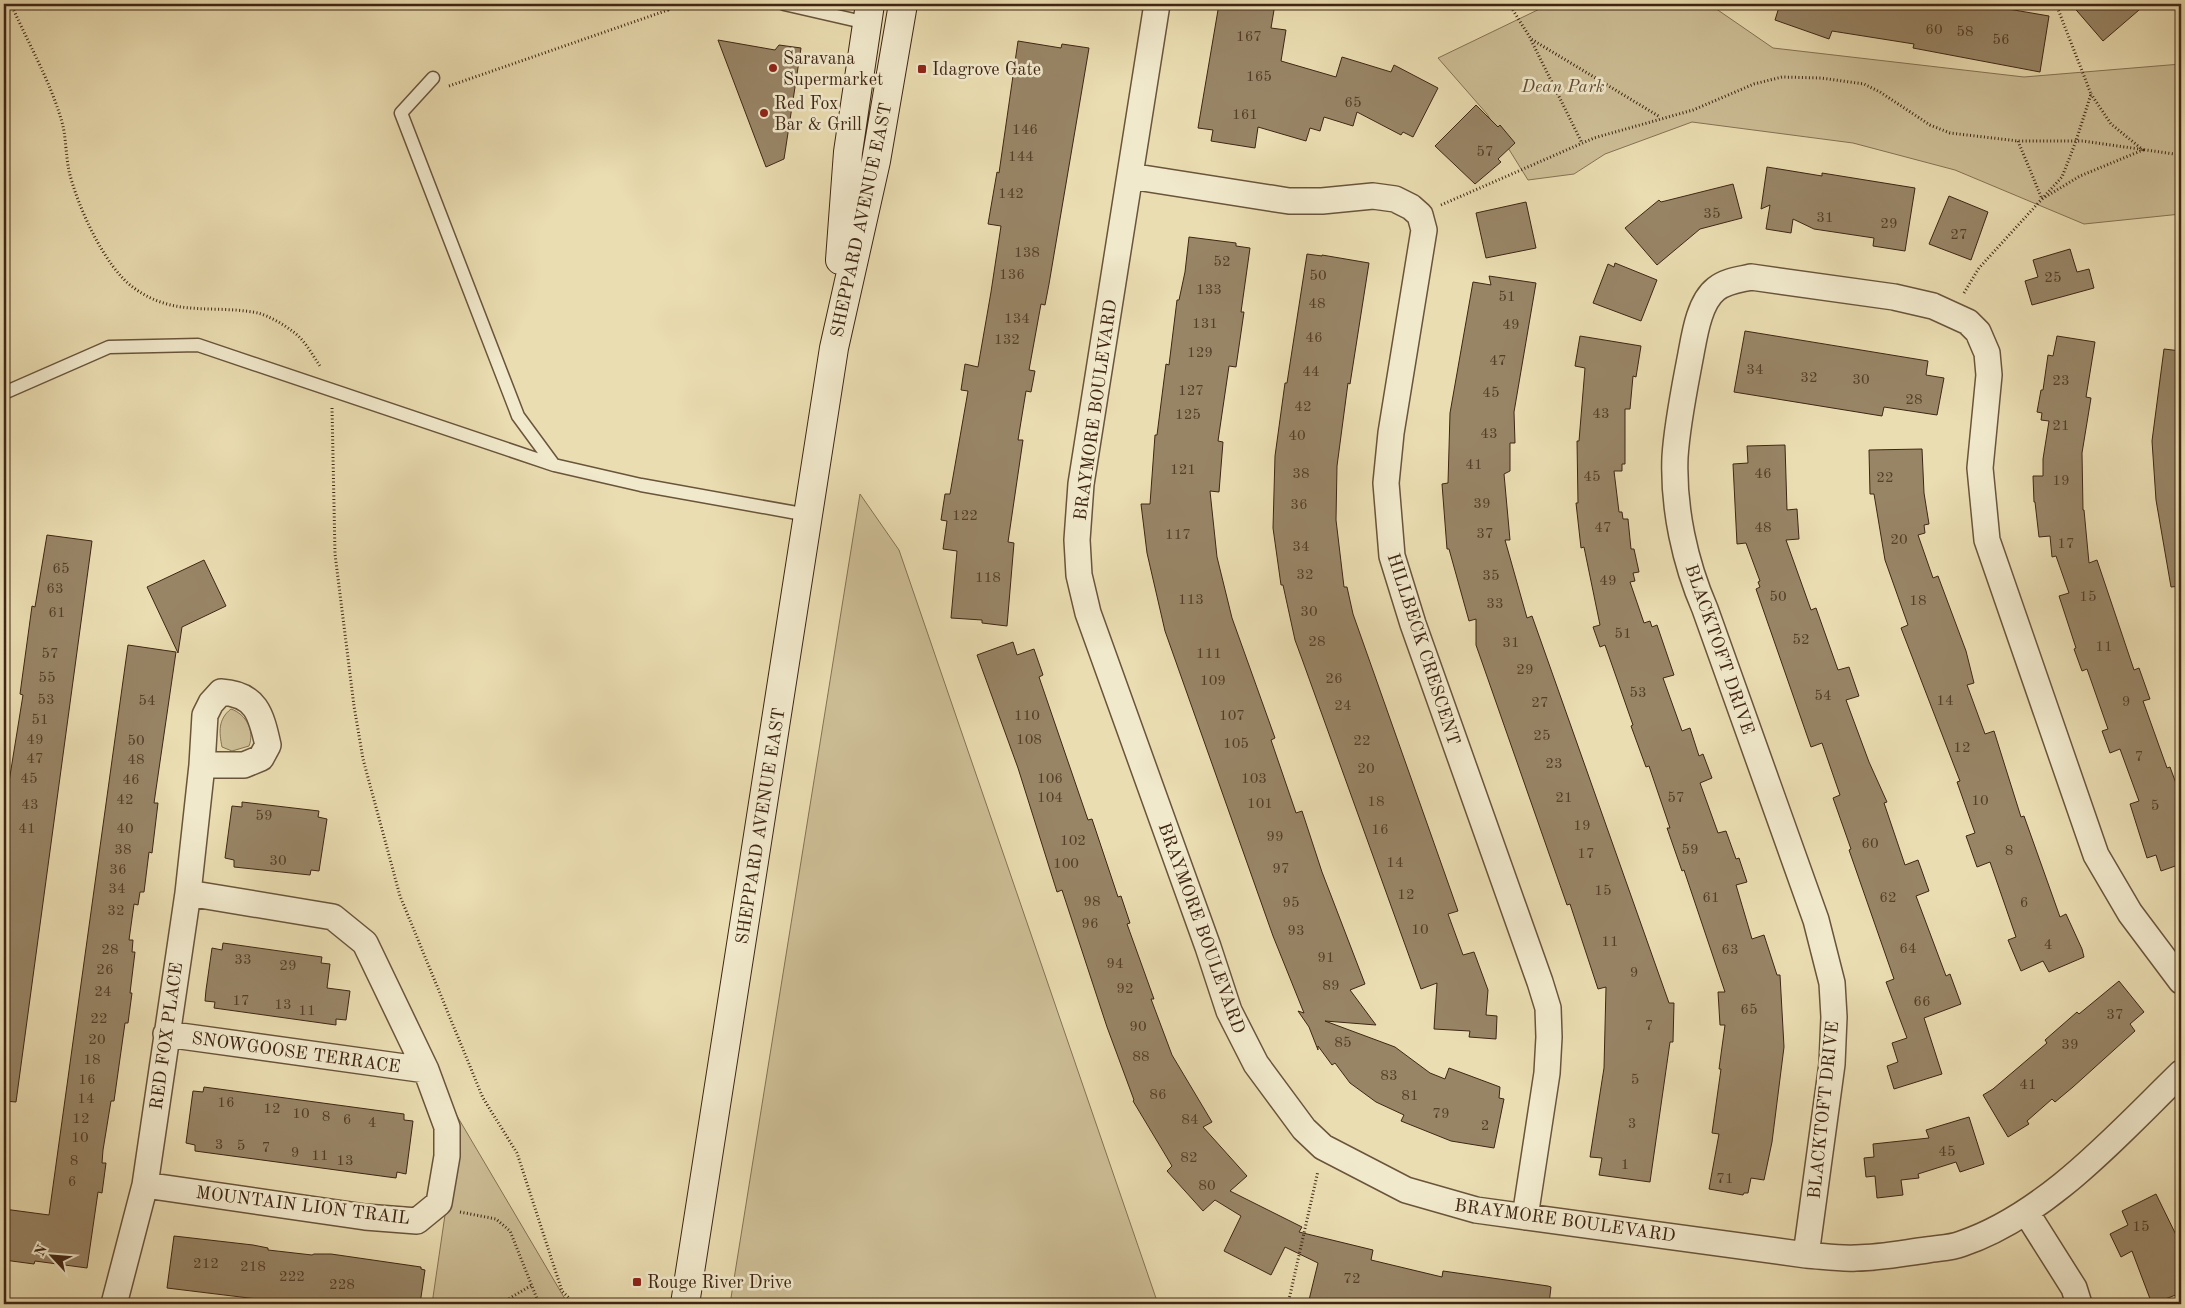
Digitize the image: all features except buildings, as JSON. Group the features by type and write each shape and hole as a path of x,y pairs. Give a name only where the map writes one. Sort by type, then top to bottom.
{"main road":[{"name":"SHEPPARD AVENUE EAST","path":"685,1304 834,348 876,161 903,4"},
{"name":"SHEPPARD AVENUE EAST","path":"834,348 848,152 869,13"}],"street":[{"name":"BRAYMORE BOULEVARD","path":"1151,5 1130,176 1081,484 1077,540 1078,575 1088,613 1205,937 1229,1011 1256,1064 1304,1129 1323,1147 1406,1190 1476,1210 1806,1255 1855,1258 1893,1255 1959,1245 1990,1232 2026,1212 2063,1184 2181,1073"},
{"path":"1130,176 1289,201 1322,201 1373,196 1395,199 1412,207 1420,215"},
{"name":"HILLBECK CRESCENT","path":"1420,215 1424,230 1396,398 1386,483 1392,556 1413,624 1548,1008 1547,1073 1525,1216"},
{"name":"BLACKTOFT DRIVE","path":"1806,1255 1832,1064 1834,1017 1832,983 1816,920 1706,609 1694,582 1676,494 1675,457 1694,339 1701,311 1714,290 1728,282 1751,277 1894,297 1934,306 1952,313 1974,327 1983,340 1988,359 1989,388 1980,468 1981,497 1987,540 1999,579 2096,855 2130,913 2181,981"},
{"name":"RED FOX PLACE","path":"114,1304 145,1185 188,893 202,765"},
{"name":"MOUNTAIN LION TRAIL","path":"145,1185 366,1217 417,1221 439,1203 447,1156 447,1127 426,1070 365,943 332,917 188,893"},
{"name":"SNOWGOOSE TERRACE","path":"166,1034 426,1070"},
{"path":"2026,1212 2074,1288 2079,1304"}],"lane":[{"path":"784,4 869,13"},
{"path":"433,78 401,113 518,416 554,465"},
{"path":"4,393 109,347 198,345 554,465 641,485 808,515"}],"path":[{"path":"11,4 48,86 62,126 69,172 81,206 102,249 115,270 134,288 176,308 230,309 260,314 294,332 308,348 322,369 329,388 333,416 335,554 354,706 363,759 379,821 400,896 420,948 483,1098 517,1153 562,1291 575,1304"},
{"path":"415,98 668,10 666,4"},
{"path":"1509,4 1531,40 1582,143"},
{"path":"2056,4 2091,94 2110,124 2143,150"},
{"path":"1531,40 1661,118"},
{"path":"1420,215 1582,143 1707,105 1765,80 1805,77 1852,82 1870,87 1930,125 1950,133 2018,141 2097,142 2181,155"},
{"path":"1952,313 1978,268 2062,177 2091,94"},
{"path":"2018,141 2042,199"},
{"path":"2042,199 2080,176 2143,150"},
{"path":"1288,1304 1323,1147"},
{"path":"433,1207 496,1219 510,1231 539,1304"},
{"path":"500,1304 532,1285"}],"green space":[{"name":"Dean Park","path":"1550,4 1703,4 1712,6 1773,48 2024,77 2181,64 2181,214 2084,224 1955,170 1853,143 1692,122 1605,154 1574,174 1528,180 1487,114 1438,58"},
{"path":"860,494 899,550 1158,1304 730,1304"},
{"path":"231,709 245,719 251,735 249,746 232,751 222,747 220,736 222,721"},
{"path":"447,1099 568,1304 432,1304 453,1160"}],"place":[{"name":"Saravana Supermarket","path":"773,68"},
{"name":"Idagrove Gate","path":"922,69"},
{"name":"Red Fox Bar & Grill","path":"764,113"},
{"name":"Rouge River Drive","path":"637,1282"}]}
